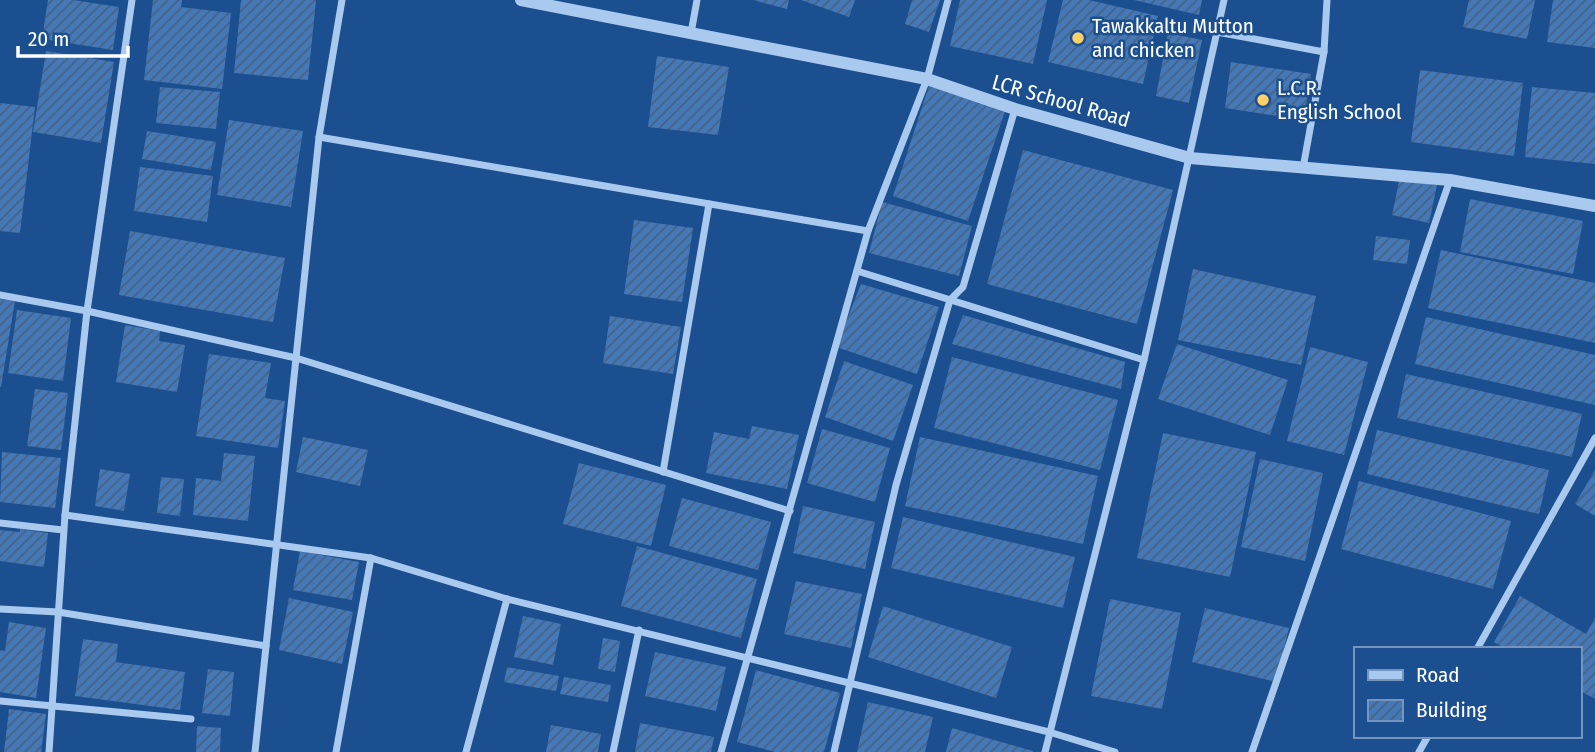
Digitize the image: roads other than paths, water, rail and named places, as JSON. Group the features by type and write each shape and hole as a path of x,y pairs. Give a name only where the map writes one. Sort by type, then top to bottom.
{"street":[{"path":"49,752 63,530 87,311 132,0"},
{"path":"255,752 319,137 342,0"},
{"name":"LCR School Road","path":"521,0 559,4 691,33 928,79 1015,110 1190,158 1450,180 1595,206"},
{"path":"691,33 696,0"},
{"path":"721,752 868,232 928,79 948,0"},
{"path":"1045,752 1144,359 1224,0"},
{"path":"1303,168 1324,52 1327,0"},
{"path":"1217,32 1324,52"},
{"path":"834,752 896,485 950,300 963,287 1015,110"},
{"path":"319,137 868,232"},
{"path":"1252,752 1450,180"},
{"path":"663,472 709,204"},
{"path":"857,271 1144,359"},
{"path":"0,295 87,311 296,358 790,511"},
{"path":"1478,647 1595,438"},
{"path":"65,515 276,542 371,558 507,599 1049,732 1115,752"},
{"path":"0,523 63,530"},
{"path":"336,752 371,558"},
{"path":"466,752 507,599"},
{"path":"0,609 58,612 266,646"},
{"path":"613,752 639,630"},
{"path":"0,701 191,719"}],"place":[{"name":"Tawakkaltu Mutton and chicken","path":"1078,38"},
{"name":"L.C.R. English School","path":"1263,100"}]}
